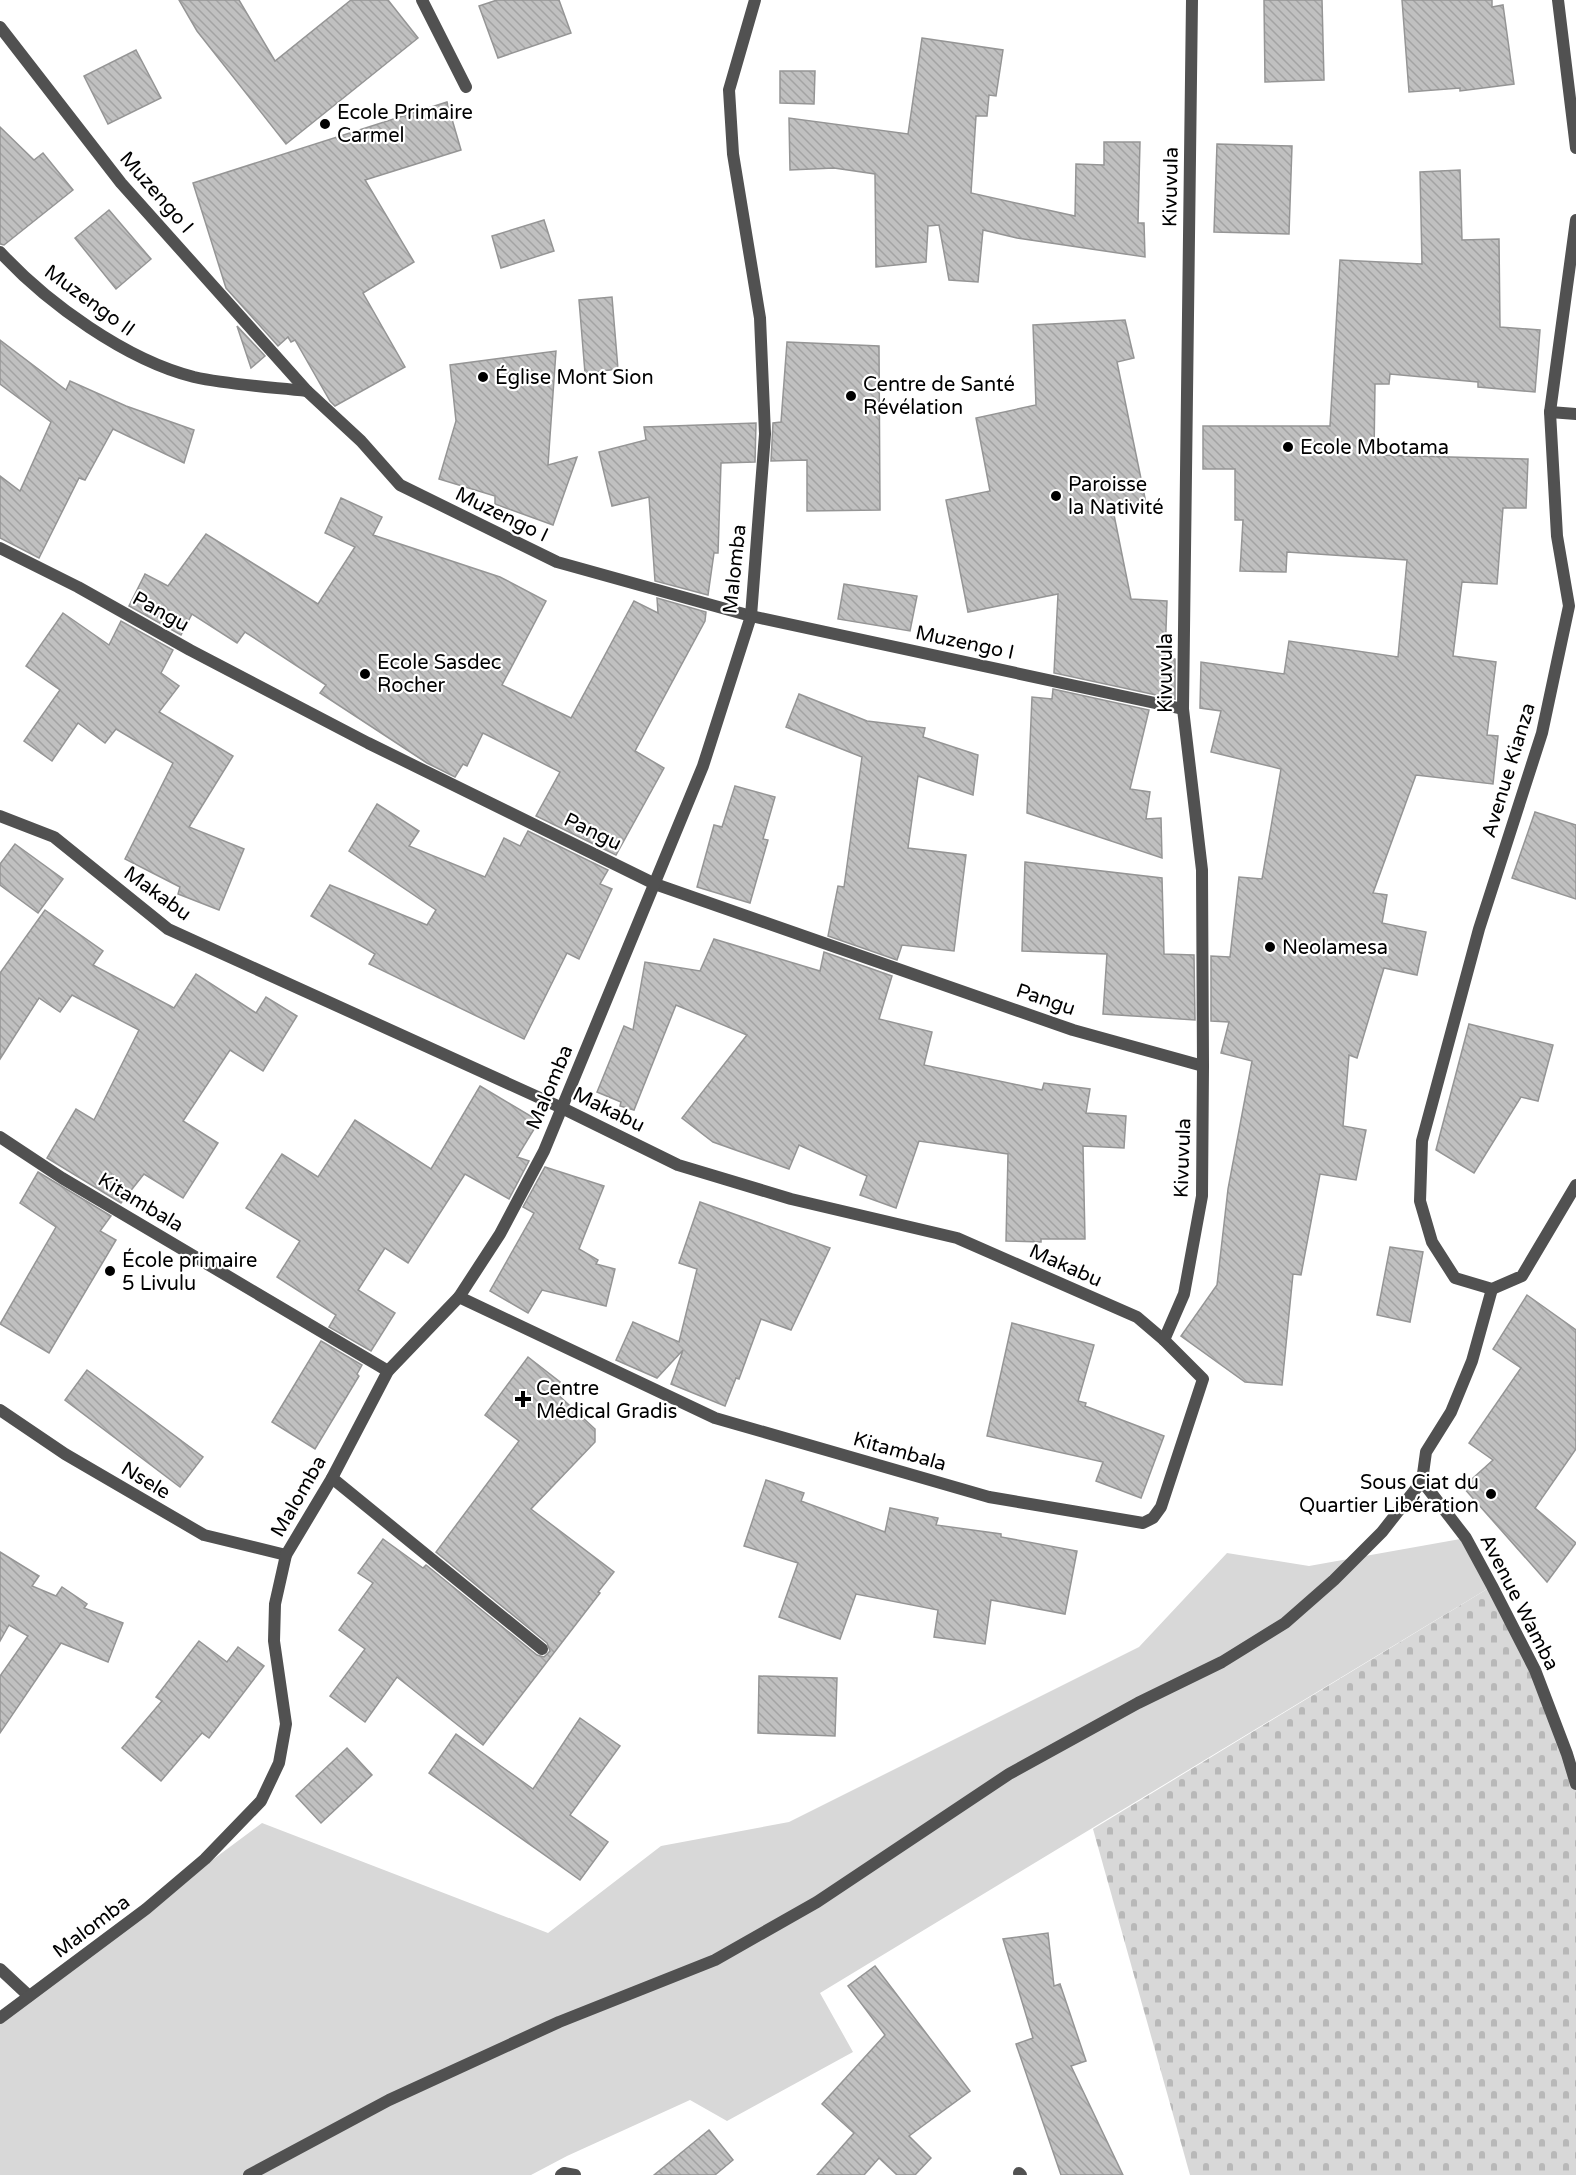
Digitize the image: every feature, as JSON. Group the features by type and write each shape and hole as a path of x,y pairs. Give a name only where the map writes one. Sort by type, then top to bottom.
{"street":[{"path":"422,0 466,87"},
{"name":"Malomba","path":"0,2018 180,1881 205,1859 261,1801 279,1763 286,1724 274,1641 274,1604 286,1555 332,1478 388,1371 459,1297 500,1234 544,1151 703,766 751,616 765,434 760,318 733,154 729,90 755,0"},
{"name":"Kivuvula","path":"1164,1340 1184,1294 1202,1196 1202,870 1184,709 1192,0"},
{"path":"1558,0 1576,148"},
{"name":"Muzengo I","path":"0,27 121,183 307,391 361,441 400,486 557,562 751,616 1184,709"},
{"name":"Avenue Kianza","path":"1492,1289 1455,1278 1432,1242 1420,1201 1422,1141 1479,929 1542,732 1569,606 1557,536 1550,412 1576,220"},
{"name":"Muzengo II","path":"0,252 14,267 73,316 134,355 193,376 307,391"},
{"path":"1550,412 1576,414"},
{"name":"Pangu","path":"0,548 78,587 190,650 368,743 655,884 1073,1030 1203,1066"},
{"name":"Makabu","path":"0,816 54,837 168,929 562,1108 678,1165 791,1199 957,1238 1137,1317 1164,1340"},
{"name":"Kitambala","path":"0,1137 62,1178 388,1371"},
{"path":"249,2175 389,2100 559,2022 715,1960 817,1902 1009,1774 1138,1703 1222,1662 1285,1623 1334,1580 1382,1532 1422,1481 1426,1452 1450,1412 1472,1361 1492,1289 1522,1276 1576,1185"},
{"name":"Kitambala","path":"459,1297 715,1418 989,1497 1143,1523 1153,1518 1161,1507 1203,1379 1164,1340"},
{"name":"Nsele","path":"0,1410 75,1460 204,1535 286,1555"},
{"path":"332,1478 542,1649"},
{"name":"Avenue Wamba","path":"1422,1481 1466,1538 1535,1670 1576,1784"},
{"path":"0,1969 29,1996"},
{"path":"561,2175 564,2173 575,2175"}],"green space":[{"path":"1466,1538 1492,1586 820,1993 853,2052 727,2121 690,2100 567,2156 531,2175 0,2175 0,2018 262,1823 548,1933 661,1846 789,1822 1139,1647 1227,1553 1309,1566"},
{"path":"1492,1586 1535,1670 1576,1784 1576,2175 1190,2175 1093,1829"}],"building":[{"path":"179,0 239,0 275,61 351,0 388,0 418,38 286,144 197,31"},
{"path":"497,0 559,0 571,33 498,58 479,6"},
{"path":"1264,0 1322,0 1324,80 1265,82"},
{"path":"1402,0 1492,0 1492,7 1503,5 1514,84 1460,91 1460,88 1409,92"},
{"path":"922,38 1003,50 996,96 989,95 987,116 976,116 971,193 1075,216 1076,164 1104,165 1104,142 1140,142 1138,223 1144,223 1145,257 1017,238 983,230 978,282 949,280 939,225 928,226 926,262 876,267 875,174 834,168 790,170 789,118 908,134"},
{"path":"136,50 161,98 108,124 84,76"},
{"path":"780,71 815,71 814,104 780,103"},
{"path":"447,102 461,150 365,180 414,262 363,293 405,367 335,406 295,340 291,342 288,337 278,346 226,288 193,183"},
{"path":"0,127 34,160 43,153 73,190 4,245 0,244"},
{"path":"1217,144 1292,146 1289,234 1214,232"},
{"path":"1460,170 1462,240 1499,239 1500,327 1540,330 1535,392 1478,387 1478,382 1390,374 1389,384 1375,384 1374,455 1528,459 1526,508 1503,508 1497,584 1462,582 1453,656 1496,662 1487,735 1498,736 1493,784 1416,775 1373,893 1387,895 1382,923 1426,932 1417,975 1384,968 1357,1058 1349,1055 1343,1126 1366,1130 1356,1180 1320,1174 1301,1275 1293,1274 1282,1385 1245,1382 1181,1336 1217,1285 1228,1189 1252,1061 1221,1053 1229,1022 1211,1021 1211,956 1230,957 1239,877 1262,879 1281,769 1211,752 1221,711 1200,708 1201,662 1284,674 1289,641 1398,657 1407,560 1287,552 1286,572 1240,571 1243,520 1235,520 1235,469 1203,469 1203,426 1330,426 1340,260 1422,264 1420,172"},
{"path":"109,210 151,259 116,289 75,238"},
{"path":"544,220 554,251 501,268 492,236"},
{"path":"612,297 618,369 585,373 579,300"},
{"name":"Paroisse la Nativité","path":"1125,320 1134,358 1117,362 1146,503 1113,510 1131,599 1167,601 1165,657 1175,659 1175,699 1054,673 1058,594 968,612 946,500 990,491 976,418 1036,405 1033,325"},
{"path":"237,326 265,356 251,368"},
{"path":"0,340 66,390 70,381 126,406 194,430 184,463 113,429 85,480 79,478 39,558 0,538 0,476 20,491 51,422 0,384"},
{"path":"787,342 879,346 880,510 807,511 807,460 771,461 773,423 781,422"},
{"path":"556,351 548,465 577,457 553,525 495,504 495,496 439,479 456,421 450,365"},
{"path":"756,423 755,462 721,463 718,553 714,553 708,595 655,581 649,497 612,506 599,452 646,440 644,427"},
{"path":"341,498 382,517 373,535 500,577 546,601 502,685 571,718 634,601 658,613 657,598 706,612 705,621 635,751 664,768 616,855 536,816 560,772 483,733 467,766 463,764 455,777 427,763 320,693 326,685 245,632 237,643 192,614 181,635 129,606 145,574 168,586 206,534 318,604 355,547 325,533"},
{"path":"844,584 917,596 910,631 838,619"},
{"path":"63,613 109,645 121,621 173,650 161,673 179,686 159,712 233,756 189,827 244,849 219,910 178,894 180,887 125,859 173,763 116,729 105,743 78,723 52,761 24,741 60,690 26,666"},
{"path":"1053,689 1149,710 1130,789 1150,792 1146,819 1161,818 1162,858 1027,813 1032,697 1052,699"},
{"path":"799,694 867,721 925,728 923,737 978,755 973,795 918,776 908,848 966,855 954,951 902,945 897,960 828,936 838,886 844,887 862,757 786,727"},
{"path":"735,786 775,797 763,839 768,840 750,903 697,887 714,825 722,827"},
{"path":"377,804 419,831 409,846 485,877 504,838 520,846 528,831 608,870 600,884 612,889 579,959 567,953 524,1039 369,964 375,954 311,916 330,885 427,925 436,910 349,851"},
{"path":"1535,812 1576,825 1576,899 1512,878"},
{"path":"15,844 63,879 38,913 0,885 0,864"},
{"path":"1025,862 1162,878 1164,954 1194,955 1195,1020 1103,1014 1107,954 1022,951"},
{"path":"45,910 103,951 93,965 174,1008 196,974 256,1013 266,997 297,1016 263,1071 230,1050 183,1121 218,1143 183,1198 144,1174 121,1203 47,1158 76,1109 94,1120 139,1030 72,995 60,1012 39,998 0,1059 0,973"},
{"path":"714,939 820,971 824,952 892,976 879,1019 932,1032 924,1065 1042,1090 1044,1083 1090,1089 1086,1113 1126,1116 1124,1148 1083,1146 1085,1239 1041,1239 1041,1242 1006,1241 1008,1154 919,1141 896,1208 860,1195 867,1176 799,1145 789,1169 713,1142 682,1118 747,1035 676,1005 634,1110 620,1106 621,1102 597,1092 624,1026 633,1030 645,962 700,971"},
{"path":"1469,1024 1553,1045 1538,1101 1521,1097 1474,1173 1436,1150"},
{"path":"480,1086 539,1121 517,1157 529,1161 509,1199 465,1174 408,1263 385,1248 358,1290 395,1313 371,1351 329,1327 336,1315 277,1277 300,1241 246,1208 282,1154 318,1177 355,1120 431,1169"},
{"path":"545,1167 604,1186 579,1249 598,1260 596,1264 615,1269 606,1306 542,1290 528,1313 490,1291 534,1213 523,1207"},
{"path":"38,1172 111,1216 100,1231 116,1240 49,1353 0,1324 56,1227 20,1203"},
{"path":"700,1202 830,1248 791,1330 761,1319 739,1379 736,1378 725,1406 671,1384 683,1350 657,1378 616,1360 633,1322 679,1342 697,1269 679,1263"},
{"path":"1390,1247 1423,1252 1410,1322 1377,1315"},
{"path":"1527,1295 1576,1330 1576,1449 1535,1508 1576,1543 1547,1582 1463,1487 1493,1460 1469,1443 1521,1368 1493,1349"},
{"path":"1012,1323 1094,1345 1078,1401 1086,1403 1085,1406 1164,1436 1141,1498 1096,1481 1103,1462 987,1436"},
{"path":"321,1341 362,1365 357,1374 359,1376 315,1449 272,1422"},
{"path":"528,1357 560,1382 554,1391 595,1429 595,1442 531,1509 614,1572 483,1745 397,1677 365,1722 330,1696 365,1649 339,1630 373,1583 358,1573 383,1539 423,1568 426,1565 537,1655 544,1657 550,1651 547,1643 436,1552 519,1441 485,1415"},
{"path":"87,1370 203,1457 180,1487 65,1400"},
{"path":"766,1480 804,1493 801,1501 885,1532 890,1508 938,1518 936,1525 1001,1534 1001,1537 1077,1551 1065,1614 991,1600 985,1644 934,1637 938,1610 856,1594 840,1639 779,1617 798,1563 744,1546"},
{"path":"0,1552 39,1576 32,1586 56,1596 62,1587 87,1604 84,1608 123,1623 108,1662 61,1643 0,1733 0,1676 28,1636 9,1625 0,1641"},
{"path":"199,1641 227,1662 238,1647 264,1666 209,1738 202,1733 161,1781 122,1748 162,1701 156,1697"},
{"path":"759,1676 837,1678 835,1736 758,1733"},
{"path":"580,1718 620,1746 570,1815 608,1842 580,1880 429,1773 456,1734 533,1789"},
{"path":"347,1748 372,1775 321,1823 296,1796"},
{"path":"1048,1933 1054,1986 1060,1984 1086,2061 1071,2066 1123,2175 1061,2175 1016,2044 1033,2038 1003,1939"},
{"path":"875,1966 970,2091 909,2136 931,2158 915,2175 897,2175 879,2158 864,2175 817,2175 854,2133 822,2104 885,2035 848,1986"},
{"path":"709,2130 733,2160 715,2175 654,2175"}],"place":[{"name":"Ecole Primaire Carmel","path":"325,124"},
{"name":"Église Mont Sion","path":"483,377"},
{"name":"Centre de Santé Révélation","path":"851,396"},
{"name":"Ecole Mbotama","path":"1288,447"},
{"name":"Paroisse la Nativité","path":"1056,496"},
{"name":"Ecole Sasdec Rocher","path":"365,674"},
{"name":"Neolamesa","path":"1270,947"},
{"name":"École primaire 5 Livulu","path":"110,1271"},
{"name":"Centre Médical Gradis","path":"523,1399"},
{"name":"Sous Ciat du Quartier Libération","path":"1491,1494"}]}
